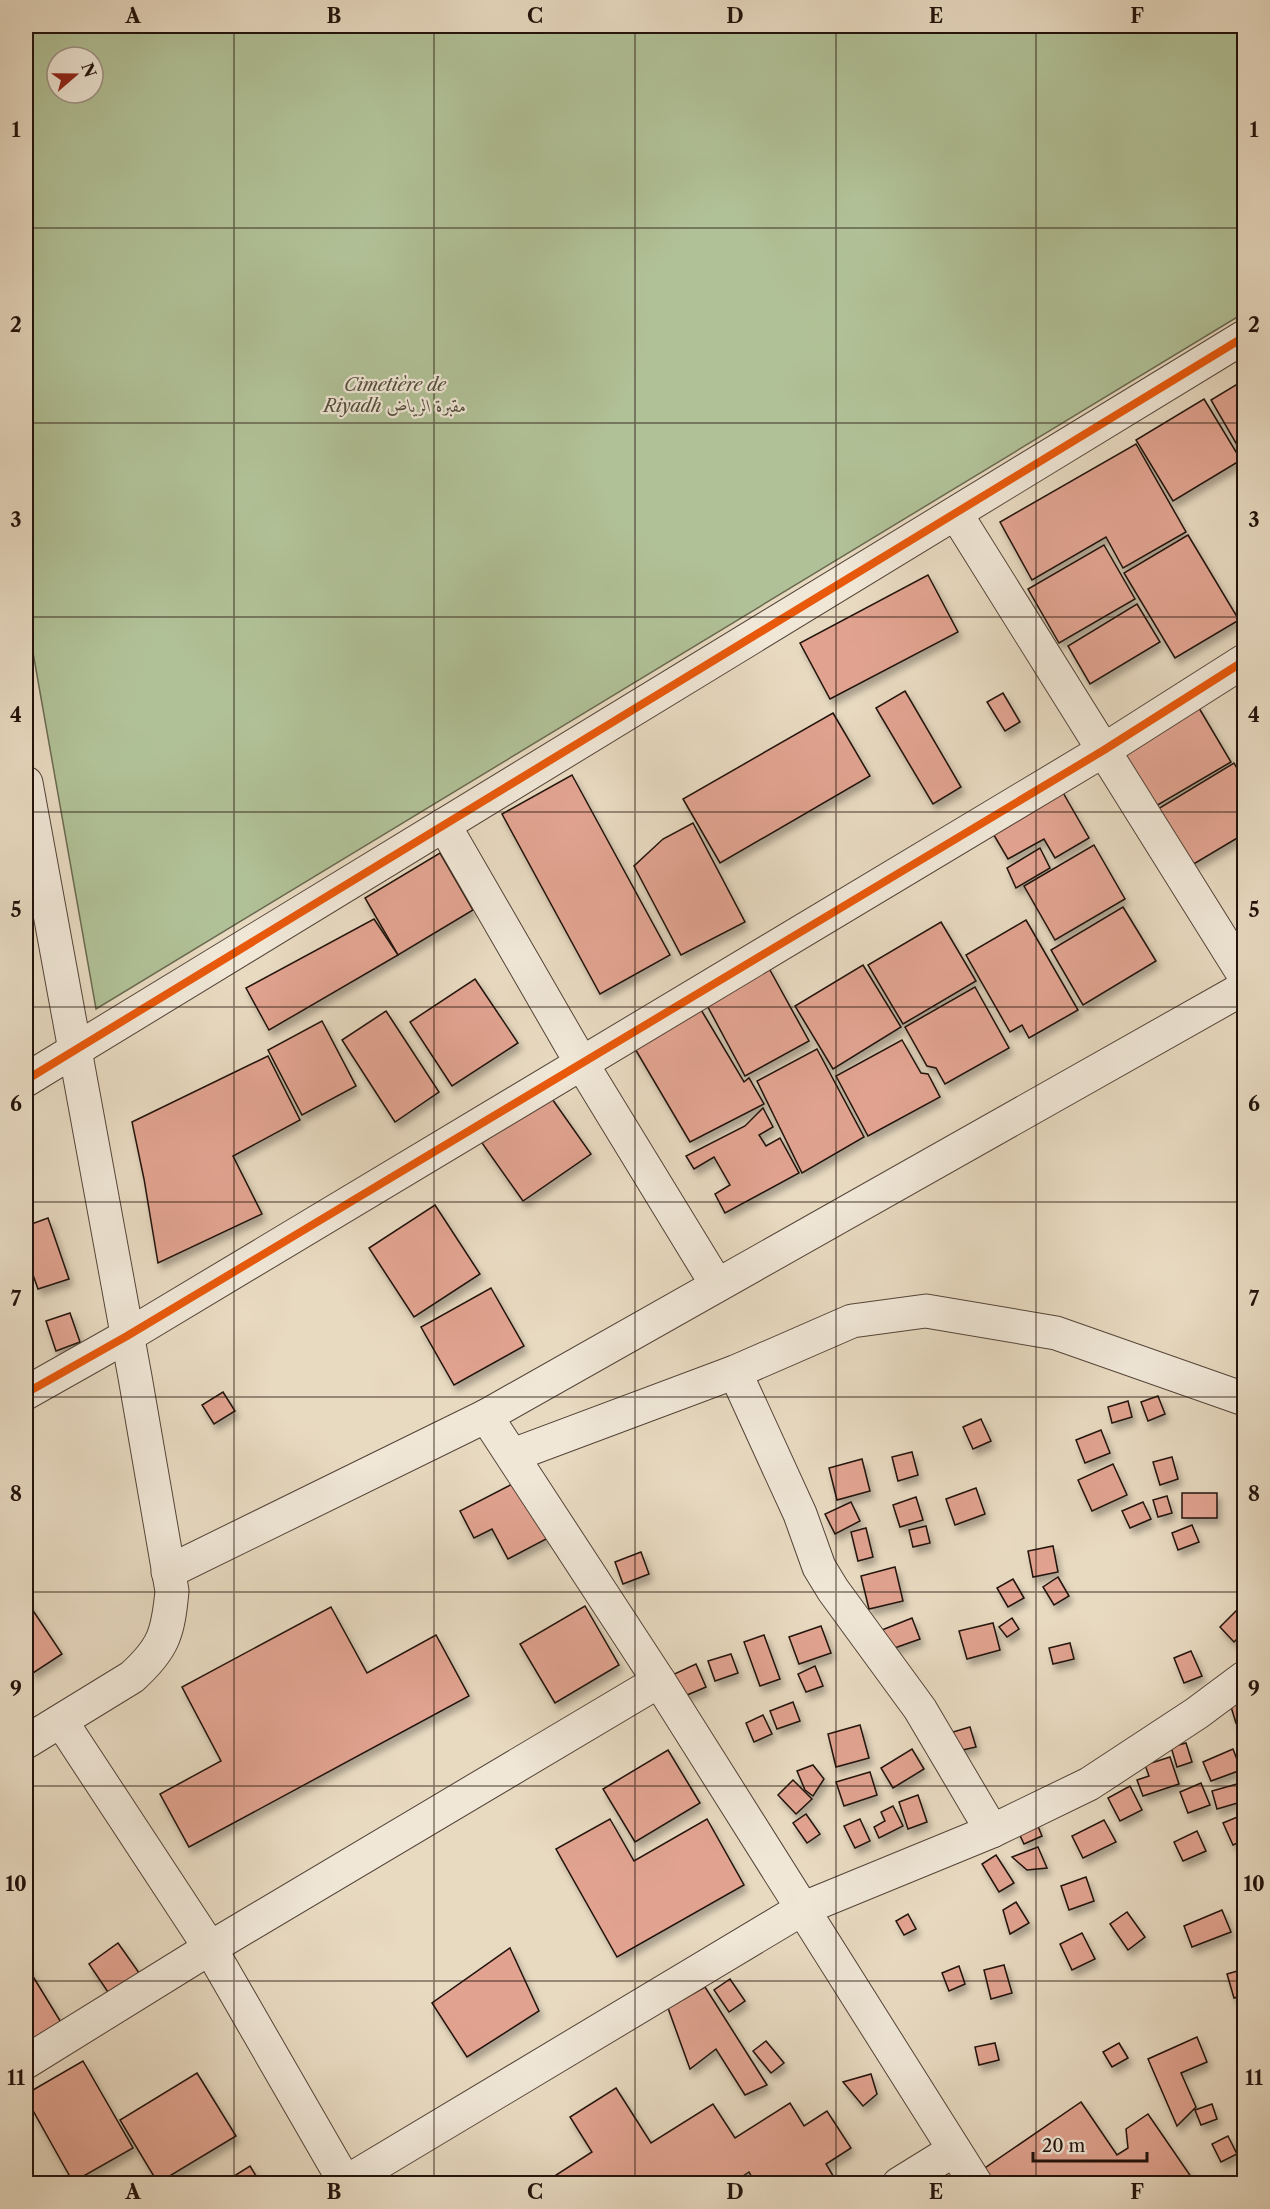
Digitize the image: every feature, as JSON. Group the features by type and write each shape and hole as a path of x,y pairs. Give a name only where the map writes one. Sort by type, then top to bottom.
{"street":[{"path":"26,1080 1245,337"},
{"path":"956,514 1245,975"},
{"path":"26,1393 128,1336 582,1064 1104,750 1245,661"},
{"path":"26,783 128,1336 171,1591 169,1626 160,1648 132,1677 26,1742"},
{"path":"444,825 582,1064 717,1285"},
{"path":"168,1572 486,1416 1245,988"},
{"path":"513,1455 735,1372 852,1321 926,1311 1056,1333 1245,1399"},
{"path":"735,1372 800,1514 819,1567 833,1590 920,1709 992,1831"},
{"path":"486,1416 659,1681 976,2184"},
{"path":"62,1720 210,1948 345,2183 802,1909 992,1831 1089,1784 1197,1713 1245,1678"},
{"path":"26,2062 210,1948 659,1681"},
{"path":"900,2184 954,2150"}],"green space":[{"name":"Cimetière de Riyadh مقبرة الرياض","path":"26,26 1244,26 1244,313 96,1009 26,613"}],"building":[{"path":"1244,380 1244,457 1211,400"},
{"path":"1204,399 1241,460 1173,501 1136,440"},
{"path":"1136,444 1186,532 1123,568 1106,537 1032,580 1000,522"},
{"path":"1188,535 1239,620 1175,658 1124,573"},
{"path":"1104,545 1135,599 1059,643 1028,589"},
{"path":"928,575 958,632 830,699 800,643"},
{"path":"1137,604 1160,642 1090,684 1068,646"},
{"path":"905,691 961,787 933,804 876,708"},
{"path":"1003,693 1020,722 1005,731 987,702"},
{"path":"1196,703 1231,762 1156,806 1121,748"},
{"path":"833,713 870,776 720,863 683,799"},
{"path":"1234,763 1244,781 1244,834 1192,865 1158,809"},
{"path":"572,775 670,955 600,994 502,814"},
{"path":"1058,784 1089,838 1055,858 1044,839 1008,859 988,825"},
{"path":"693,823 745,922 681,955 634,866 663,839"},
{"path":"1094,845 1125,899 1055,940 1024,886"},
{"path":"1040,848 1050,868 1016,888 1007,868"},
{"path":"440,853 473,910 398,955 365,898"},
{"path":"1123,907 1156,961 1083,1005 1051,950"},
{"path":"374,919 398,955 269,1030 246,988"},
{"path":"1026,920 1078,1010 1029,1038 1022,1025 1010,1032 966,955"},
{"path":"941,922 976,981 903,1024 868,965"},
{"path":"765,961 809,1041 745,1076 702,996"},
{"path":"863,965 901,1027 833,1069 795,1006"},
{"path":"475,979 518,1043 452,1086 410,1022"},
{"path":"975,987 1009,1048 945,1084 936,1068 927,1066 905,1027"},
{"path":"697,1003 744,1082 749,1078 764,1104 690,1142 631,1042"},
{"path":"386,1011 439,1092 395,1122 342,1040"},
{"path":"322,1021 356,1086 302,1115 268,1050"},
{"path":"902,1040 921,1073 928,1074 940,1097 868,1136 836,1076"},
{"path":"817,1049 864,1137 802,1173 757,1081"},
{"path":"268,1056 300,1120 233,1156 262,1214 158,1263 132,1122"},
{"path":"550,1096 591,1154 523,1201 482,1143"},
{"path":"763,1108 773,1127 759,1135 766,1146 780,1138 799,1173 725,1213 715,1194 730,1185 714,1157 694,1169 686,1156 745,1126"},
{"path":"435,1205 480,1274 414,1317 369,1248"},
{"path":"48,1218 69,1279 38,1289 26,1255 26,1226"},
{"path":"491,1288 524,1346 454,1385 421,1327"},
{"path":"70,1313 80,1342 56,1351 46,1321"},
{"path":"223,1392 235,1411 214,1424 202,1405"},
{"path":"1158,1396 1165,1414 1148,1421 1141,1402"},
{"path":"1128,1401 1132,1417 1112,1423 1108,1407"},
{"path":"981,1419 991,1441 973,1449 963,1427"},
{"path":"1101,1430 1110,1453 1085,1463 1076,1440"},
{"path":"912,1452 918,1475 898,1481 892,1457"},
{"path":"1172,1457 1178,1479 1160,1485 1153,1462"},
{"path":"862,1459 870,1491 837,1500 829,1468"},
{"path":"1113,1464 1127,1495 1092,1511 1078,1480"},
{"path":"520,1480 550,1537 508,1559 492,1529 474,1538 460,1511"},
{"path":"976,1488 985,1514 955,1525 946,1499"},
{"path":"1182,1493 1217,1493 1217,1518 1182,1518"},
{"path":"1167,1496 1172,1513 1158,1517 1153,1500"},
{"path":"916,1497 923,1520 900,1527 893,1505"},
{"path":"851,1502 860,1521 835,1534 825,1514"},
{"path":"1143,1502 1151,1519 1130,1528 1122,1511"},
{"path":"1192,1525 1199,1542 1178,1550 1172,1533"},
{"path":"926,1526 930,1543 913,1547 909,1530"},
{"path":"866,1528 873,1557 858,1561 851,1532"},
{"path":"1053,1546 1058,1572 1033,1577 1028,1551"},
{"path":"641,1552 649,1574 623,1584 615,1562"},
{"path":"895,1567 903,1601 869,1609 861,1576"},
{"path":"1058,1577 1069,1596 1054,1605 1043,1587"},
{"path":"1013,1579 1024,1598 1008,1607 997,1588"},
{"path":"1244,1580 1244,1601 1237,1583"},
{"path":"26,1600 62,1654 33,1673 26,1662"},
{"path":"585,1606 619,1665 555,1703 520,1644"},
{"path":"331,1607 367,1673 436,1635 469,1696 189,1847 160,1794 221,1761 182,1687"},
{"path":"1238,1609 1244,1632 1234,1642 1220,1627"},
{"path":"912,1618 920,1639 889,1650 882,1630"},
{"path":"1012,1618 1019,1629 1007,1637 999,1627"},
{"path":"993,1623 1000,1650 967,1659 959,1631"},
{"path":"821,1626 831,1653 799,1664 789,1637"},
{"path":"764,1635 780,1679 760,1686 744,1642"},
{"path":"1070,1643 1074,1659 1053,1664 1049,1648"},
{"path":"1191,1651 1202,1676 1184,1683 1174,1658"},
{"path":"731,1654 738,1673 715,1681 708,1661"},
{"path":"696,1664 706,1687 680,1698 670,1676"},
{"path":"815,1666 823,1686 806,1692 798,1674"},
{"path":"1244,1692 1244,1721 1236,1723 1228,1697"},
{"path":"793,1702 800,1721 777,1729 770,1711"},
{"path":"763,1715 772,1734 754,1742 746,1723"},
{"path":"860,1725 869,1758 836,1767 828,1734"},
{"path":"970,1727 976,1747 958,1751 953,1732"},
{"path":"1186,1743 1192,1762 1177,1767 1171,1747"},
{"path":"912,1749 924,1769 893,1788 881,1768"},
{"path":"1233,1749 1241,1770 1211,1781 1203,1762"},
{"path":"668,1750 700,1803 635,1842 603,1789"},
{"path":"1170,1757 1179,1784 1143,1796 1137,1780 1149,1776 1145,1765"},
{"path":"813,1765 824,1779 813,1796 805,1790 797,1771"},
{"path":"870,1772 877,1795 844,1806 836,1782"},
{"path":"793,1780 812,1799 796,1814 778,1795"},
{"path":"1201,1783 1210,1805 1188,1813 1180,1792"},
{"path":"1237,1784 1241,1802 1217,1809 1212,1791"},
{"path":"1130,1786 1142,1810 1120,1821 1108,1798"},
{"path":"918,1795 927,1822 908,1829 899,1802"},
{"path":"893,1806 903,1826 879,1838 874,1827 885,1821 881,1812"},
{"path":"806,1814 820,1834 807,1843 793,1823"},
{"path":"1242,1815 1244,1840 1233,1845 1223,1823"},
{"path":"610,1819 634,1861 707,1819 744,1885 617,1957 556,1849"},
{"path":"860,1819 870,1841 855,1848 844,1826"},
{"path":"1035,1819 1042,1836 1024,1844 1016,1827"},
{"path":"1104,1820 1116,1842 1083,1858 1072,1836"},
{"path":"1197,1831 1206,1851 1183,1861 1174,1842"},
{"path":"1038,1847 1047,1868 1027,1870 1012,1857"},
{"path":"996,1855 1014,1883 999,1892 982,1864"},
{"path":"1086,1877 1094,1901 1069,1910 1061,1886"},
{"path":"1016,1902 1029,1923 1010,1934 1003,1910"},
{"path":"1222,1910 1231,1932 1192,1947 1184,1926"},
{"path":"1127,1912 1145,1937 1128,1950 1110,1924"},
{"path":"908,1914 916,1929 904,1935 896,1921"},
{"path":"1082,1933 1095,1959 1072,1970 1060,1944"},
{"path":"118,1943 142,1977 112,1998 89,1964"},
{"path":"510,1948 539,2011 467,2057 432,2003"},
{"path":"26,1965 62,2024 26,2046"},
{"path":"1004,1965 1012,1993 991,1999 984,1970"},
{"path":"959,1966 965,1984 949,1991 942,1973"},
{"path":"1244,1969 1244,1995 1234,1998 1227,1974"},
{"path":"730,1979 745,2001 729,2012 714,1990"},
{"path":"705,1987 767,2085 745,2095 716,2049 690,2069 668,2008"},
{"path":"1197,2037 1207,2062 1181,2073 1196,2107 1177,2126 1148,2059"},
{"path":"766,2041 784,2063 771,2073 753,2051"},
{"path":"995,2043 999,2060 979,2065 975,2047"},
{"path":"1119,2043 1128,2058 1112,2067 1103,2052"},
{"path":"83,2061 133,2148 73,2182 26,2098 26,2094"},
{"path":"197,2073 236,2136 158,2183 120,2120"},
{"path":"871,2074 877,2094 863,2106 843,2082"},
{"path":"616,2088 651,2143 713,2104 735,2138 790,2103 804,2126 827,2111 851,2148 826,2164 838,2184 756,2184 749,2172 731,2184 557,2184 553,2177 592,2152 570,2117"},
{"path":"1081,2102 1117,2155 1128,2148 1126,2129 1148,2114 1196,2184 987,2184 979,2172"},
{"path":"1212,2104 1217,2119 1201,2125 1195,2110"},
{"path":"1228,2136 1237,2154 1221,2162 1212,2144"},
{"path":"250,2166 261,2184 223,2184 223,2183"},
{"path":"935,2167 945,2184 909,2184"}],"cycle path":[{"path":"26,1080 1244,337"},
{"path":"26,1393 127,1336 1104,750 1244,661"}]}
